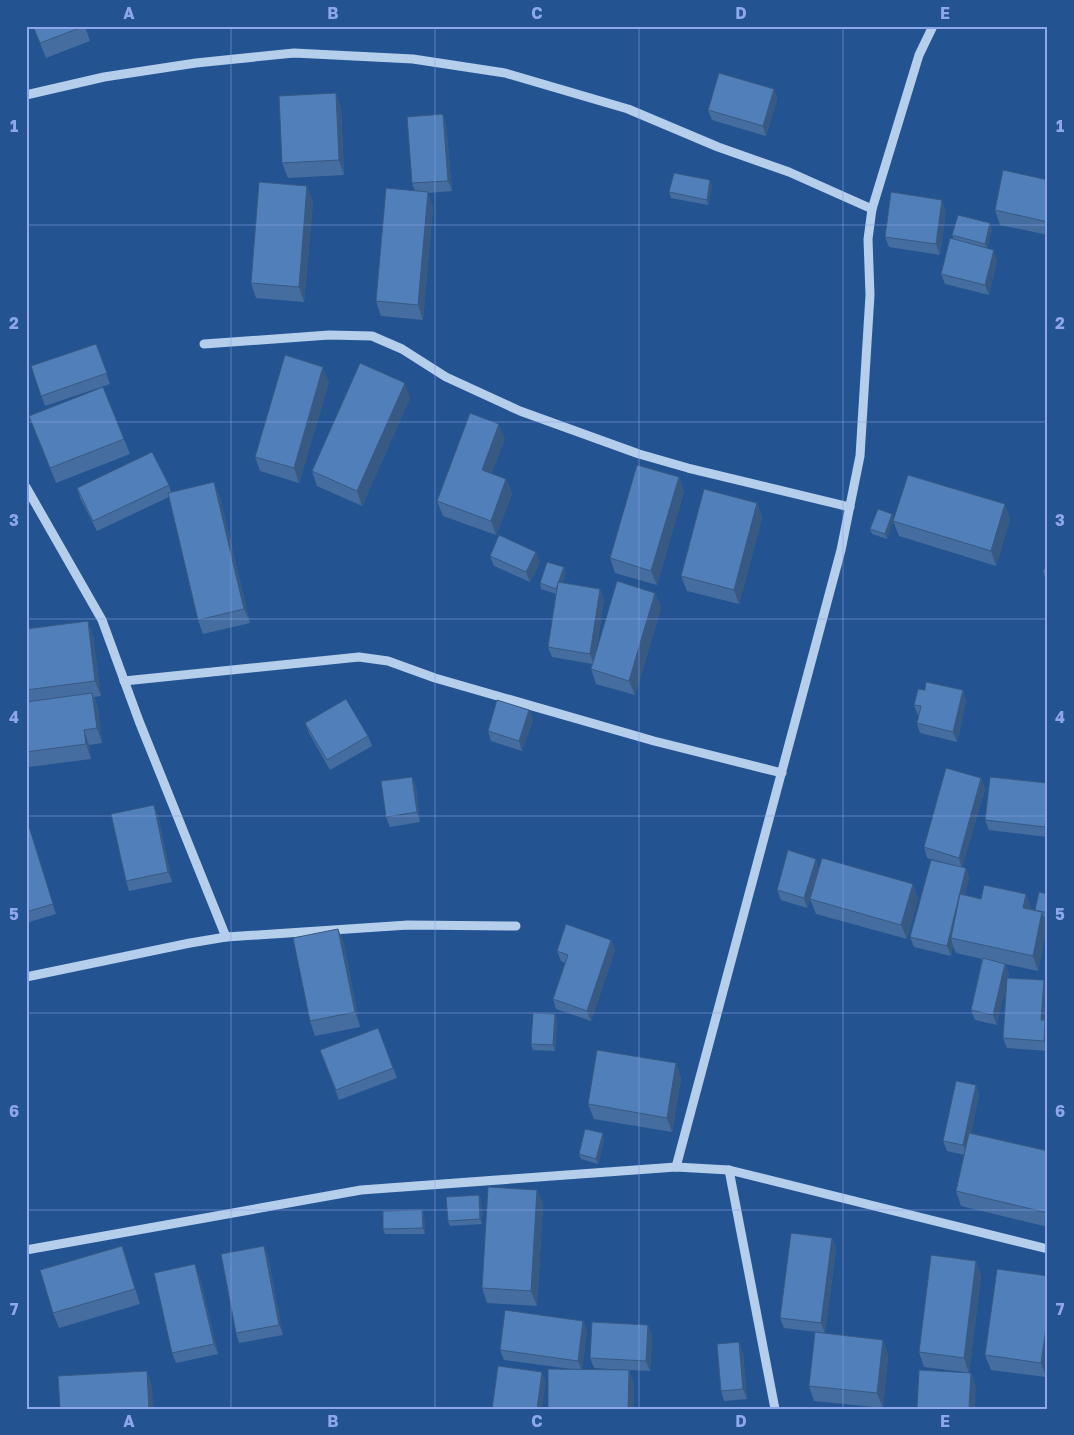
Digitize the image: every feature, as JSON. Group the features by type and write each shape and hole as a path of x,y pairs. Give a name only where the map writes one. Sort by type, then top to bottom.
{"street":[{"path":"676,1167 841,550 860,456 870,295 868,238 872,209 920,55 933,26"},
{"path":"26,95 104,77 196,63 294,53 413,59 506,73 628,109 718,147 789,172 872,209"},
{"path":"204,344 329,335 372,336 402,349 446,377 520,411 630,451 688,468 850,507"},
{"path":"26,486 102,620 124,681 226,937"},
{"path":"124,681 359,656 388,661 444,681 654,741 782,773"},
{"path":"26,977 226,937 408,924 516,926"},
{"path":"26,1250 361,1190 676,1167 730,1170 1048,1249"},
{"path":"730,1170 775,1409"}],"building":[{"path":"33,26 85,26 40,43"},
{"path":"719,73 774,89 763,126 708,110"},
{"path":"336,93 339,160 282,163 279,96"},
{"path":"443,114 448,181 412,183 407,117"},
{"path":"1003,170 1048,180 1048,222 995,210"},
{"path":"674,173 710,180 707,200 669,192"},
{"path":"259,182 307,186 299,287 251,283"},
{"path":"386,188 428,192 418,305 376,301"},
{"path":"891,192 942,200 936,244 885,237"},
{"path":"958,215 990,223 985,244 952,235"},
{"path":"950,238 994,250 985,285 941,274"},
{"path":"96,344 107,373 41,396 31,366"},
{"path":"285,355 323,367 294,468 255,457"},
{"path":"360,363 405,383 357,491 312,471"},
{"path":"103,387 124,439 50,468 29,416"},
{"path":"470,413 499,424 482,470 506,479 491,521 437,501"},
{"path":"152,452 169,485 93,521 77,488"},
{"path":"637,465 679,477 651,571 610,558"},
{"path":"908,475 1005,504 991,551 893,521"},
{"path":"214,482 244,609 198,620 168,493"},
{"path":"704,489 757,503 734,590 681,576"},
{"path":"878,509 892,514 885,534 870,529"},
{"path":"499,535 536,552 526,572 490,556"},
{"path":"1048,557 1048,574 1043,573"},
{"path":"547,562 564,567 556,589 540,583"},
{"path":"617,581 655,593 629,681 591,669"},
{"path":"558,582 600,589 590,654 548,647"},
{"path":"88,621 95,681 26,690 26,629"},
{"path":"926,682 963,690 953,732 917,723 921,706 914,705 918,689 925,690"},
{"path":"92,693 97,728 84,730 86,744 26,752 26,702"},
{"path":"346,699 368,736 327,760 305,723"},
{"path":"497,700 529,710 519,741 488,731"},
{"path":"946,768 981,778 959,858 924,847"},
{"path":"412,777 417,812 386,817 381,781"},
{"path":"990,777 1048,783 1045,827 985,820"},
{"path":"154,805 168,872 126,881 111,814"},
{"path":"26,817 53,904 26,912"},
{"path":"788,850 816,859 804,898 777,890"},
{"path":"822,858 913,884 901,925 810,899"},
{"path":"931,860 966,868 947,946 910,937"},
{"path":"984,885 1026,894 1023,908 1042,912 1033,956 951,938 960,894 981,899"},
{"path":"1039,892 1048,894 1048,913 1035,910"},
{"path":"566,924 611,940 587,1011 553,999 568,955 557,951"},
{"path":"338,929 355,1012 310,1021 293,938"},
{"path":"983,958 1005,964 993,1015 971,1010"},
{"path":"1007,978 1044,980 1041,1020 1045,1020 1044,1041 1003,1038"},
{"path":"533,1013 555,1014 553,1045 531,1044"},
{"path":"378,1028 393,1068 336,1090 320,1050"},
{"path":"597,1050 676,1063 667,1118 588,1104"},
{"path":"956,1081 976,1085 963,1145 943,1141"},
{"path":"585,1129 603,1133 596,1159 579,1154"},
{"path":"969,1133 1048,1151 1048,1213 956,1191"},
{"path":"488,1187 537,1190 531,1291 482,1288"},
{"path":"479,1195 480,1219 448,1221 446,1197"},
{"path":"422,1210 423,1228 383,1229 383,1211"},
{"path":"791,1233 832,1238 821,1323 780,1318"},
{"path":"122,1246 135,1289 53,1313 40,1270"},
{"path":"264,1246 279,1325 236,1333 221,1254"},
{"path":"931,1255 976,1261 964,1358 919,1352"},
{"path":"195,1264 214,1344 172,1353 154,1273"},
{"path":"997,1269 1048,1276 1048,1314 1041,1363 985,1355"},
{"path":"505,1310 583,1321 578,1361 500,1350"},
{"path":"592,1322 648,1325 646,1361 590,1358"},
{"path":"815,1332 883,1340 877,1393 809,1386"},
{"path":"739,1342 743,1389 721,1391 717,1344"},
{"path":"498,1366 542,1372 537,1409 492,1409"},
{"path":"548,1369 629,1370 628,1409 548,1409"},
{"path":"919,1370 971,1373 969,1409 917,1409"},
{"path":"147,1371 149,1409 60,1409 58,1376"}]}
